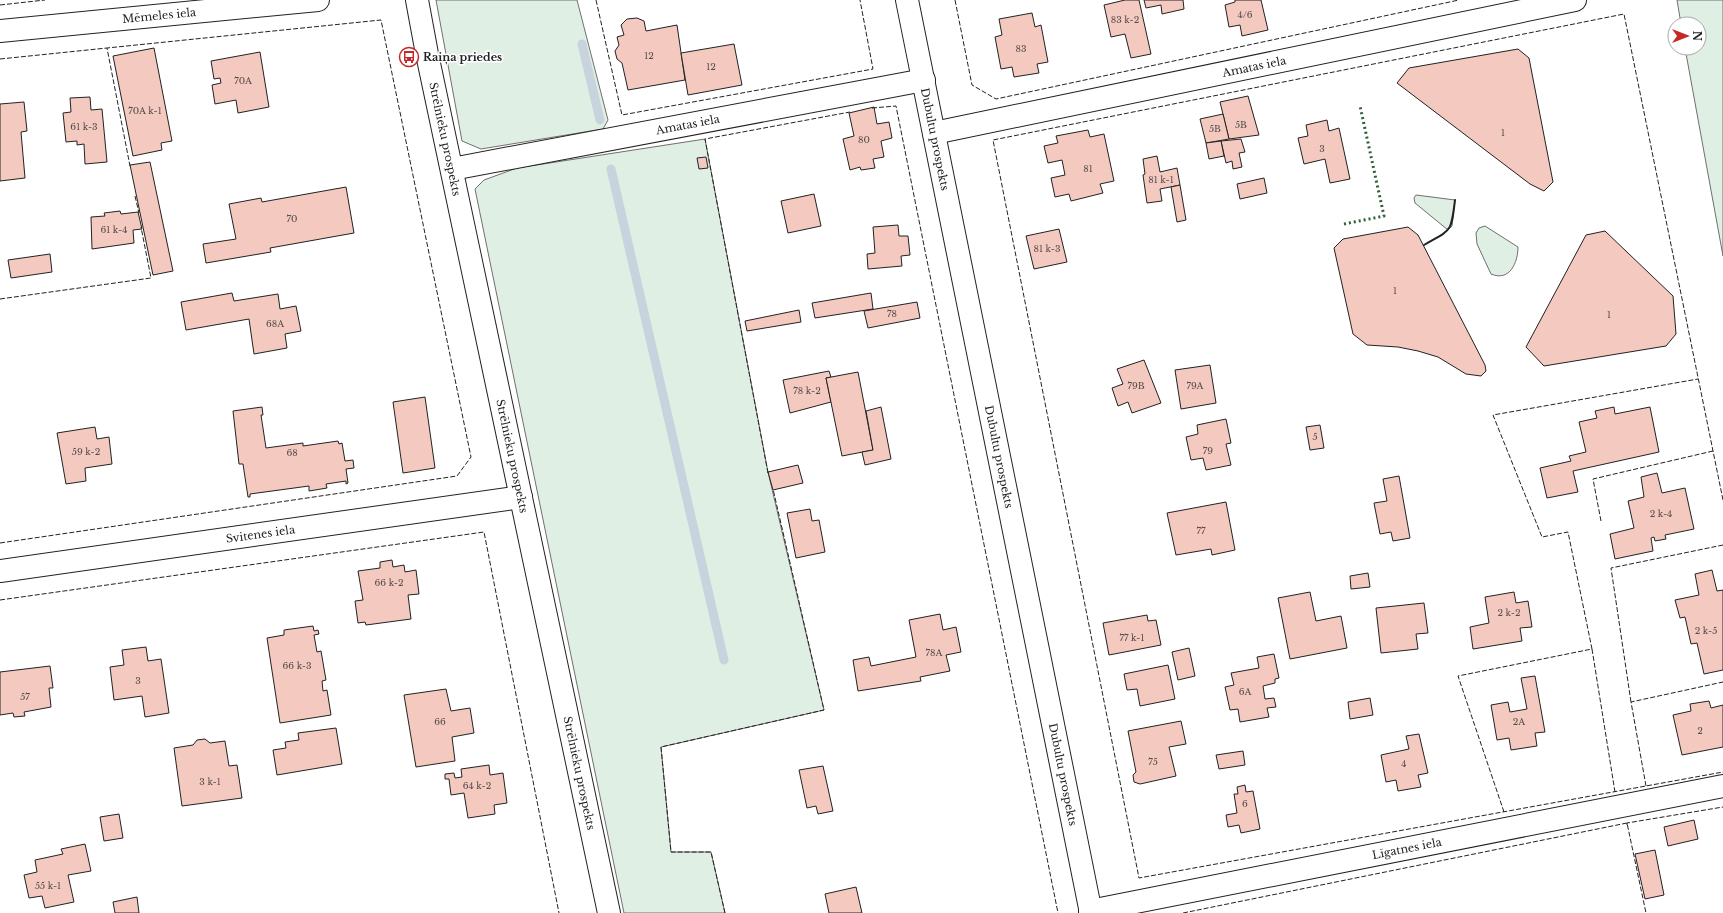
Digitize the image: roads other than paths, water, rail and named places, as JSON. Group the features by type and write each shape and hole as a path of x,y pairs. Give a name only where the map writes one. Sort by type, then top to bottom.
{"street":[{"name":"Mēmeles iela","path":"0,30 318,0"},
{"name":"Strēlnieku prospekts","path":"417,0 427,54 609,913"},
{"name":"Dubultu prospekts","path":"907,0 1091,912"},
{"name":"Amatas iela","path":"934,133 1575,0"},
{"name":"Amatas iela","path":"452,169 924,80"},
{"name":"Svitenes iela","path":"0,571 521,497"},
{"name":"Līgatnes iela","path":"1091,912 1723,786"}],"waterway":[{"path":"582,44 600,120"},
{"path":"611,169 724,660"}],"place":[{"name":"Raiņa priedes","path":"409,57"}]}
